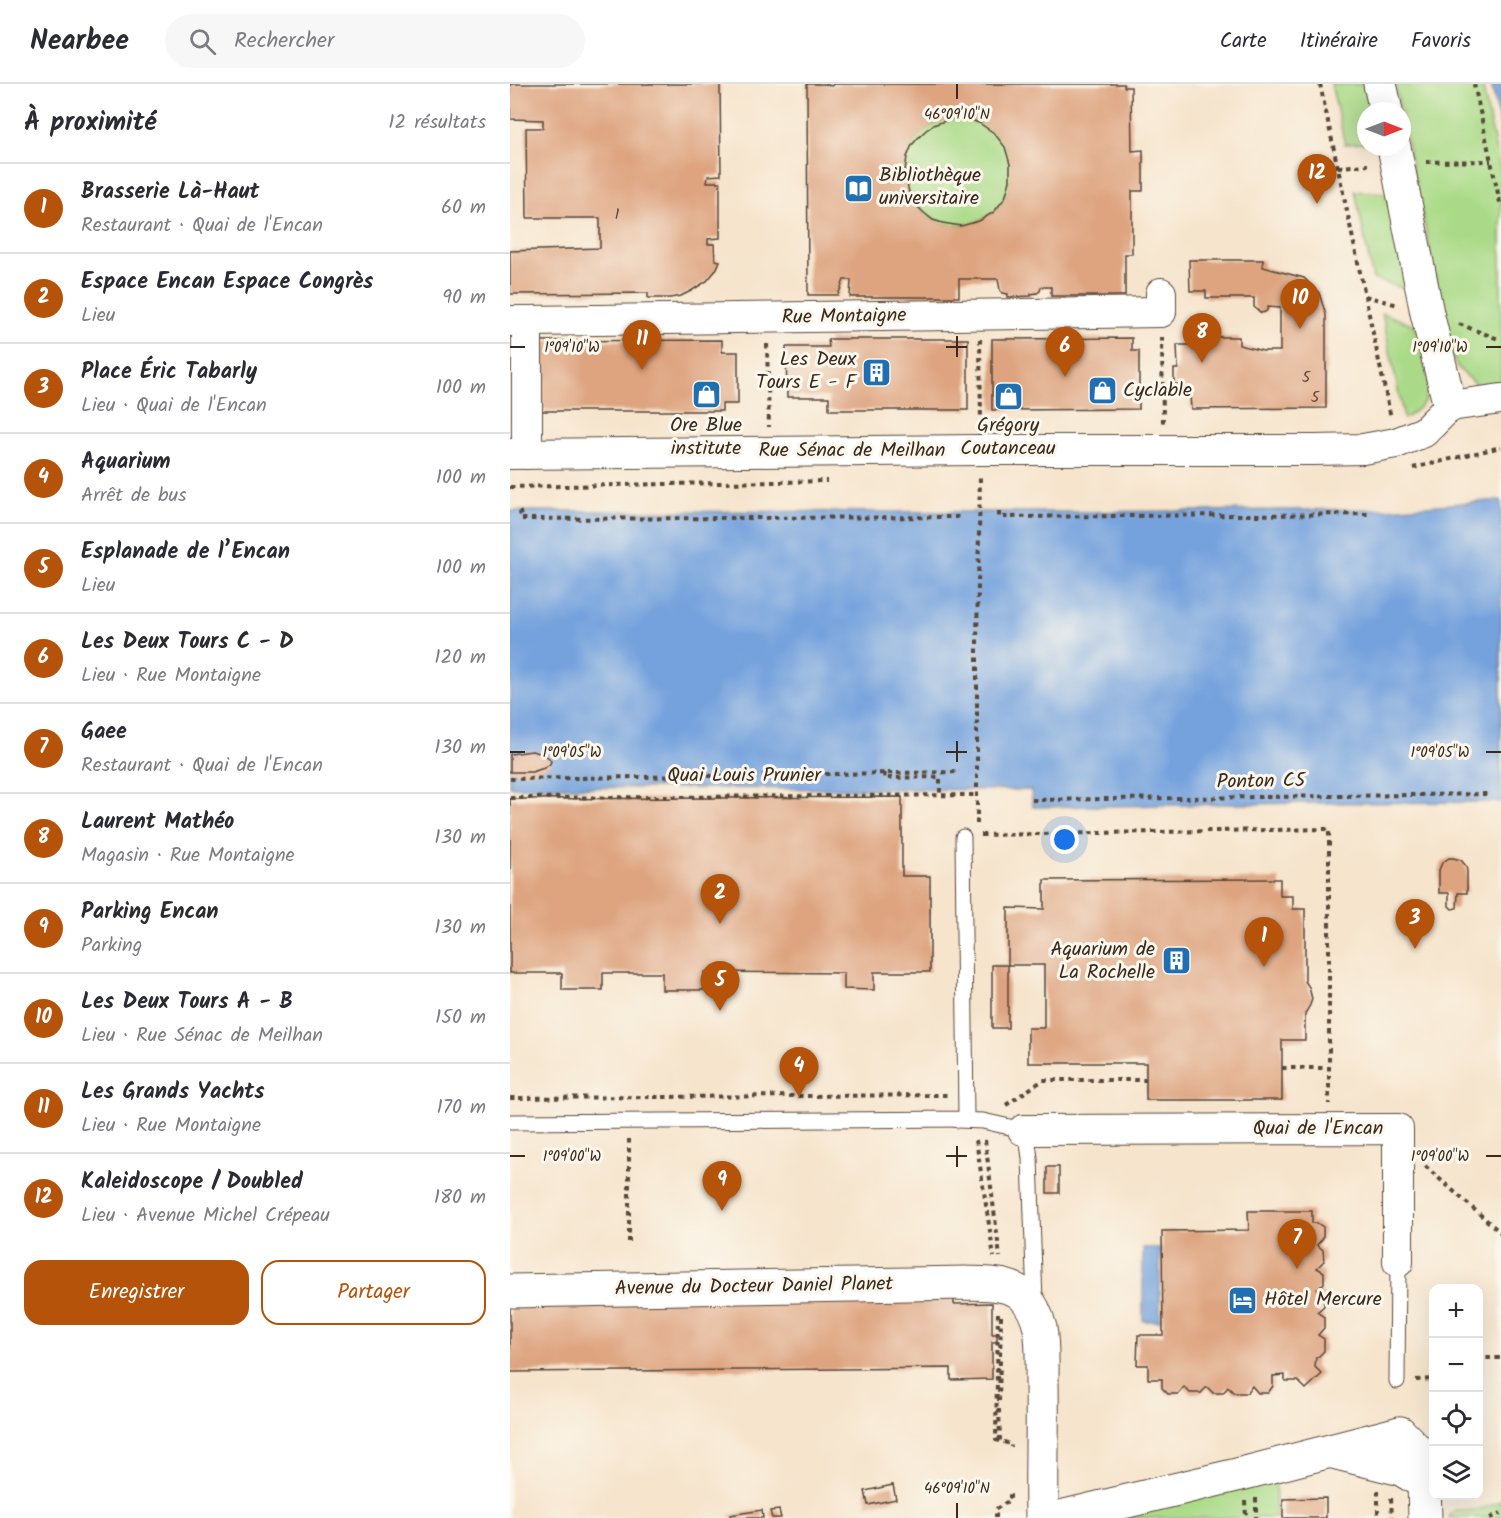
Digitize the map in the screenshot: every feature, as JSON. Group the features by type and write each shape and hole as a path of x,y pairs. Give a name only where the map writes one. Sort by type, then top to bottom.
{"street":[{"path":"1380,84 1384,102"},
{"path":"1396,156 1427,313 1450,406 1501,399"},
{"name":"Rue Montaigne","path":"519,321 980,315 1161,303"},
{"name":"Rue Sénac de Meilhan","path":"519,321 519,454 1354,449 1396,443 1424,432 1450,406"},
{"name":"Quai de l'Encan","path":"1023,1130 1398,1129 1398,1262"},
{"name":"Avenue du Docteur Daniel Planet","path":"510,1291 965,1283 1000,1286 1014,1290 1023,1296 1036,1314"},
{"path":"1036,1314 1041,1343 1042,1518"},
{"path":"1056,1518 1331,1452 1400,1433 1406,1491"},
{"path":"1331,1452 1406,1491 1425,1518"}],"lane":[{"path":"966,1119 970,836"},
{"path":"510,1122 966,1119 979,1128 1023,1130 1030,1158 1036,1314"},
{"name":"Quai de l'Encan","path":"1397,1381 1398,1262"}],"path":[{"path":"1320,84 1396,443"},
{"path":"1474,84 1501,207"},
{"path":"1161,303 1163,450"},
{"path":"977,825 980,315"},
{"path":"767,318 769,451"},
{"path":"520,511 521,519 960,517"},
{"path":"999,512 999,517 1370,514"},
{"path":"510,779 960,772"},
{"path":"885,773 884,778 940,777 940,796"},
{"name":"Ponton C5","path":"1032,800 1491,794"},
{"name":"Quai Louis Prunier","path":"510,798 978,795"},
{"path":"970,836 1329,829 1329,1129"},
{"path":"1282,1068 1328,1068"},
{"path":"979,1128 1043,1080 1146,1080"},
{"path":"510,1098 966,1095"},
{"path":"629,1120 629,1242"},
{"path":"979,1128 1000,1286 1000,1441"},
{"path":"979,1128 1001,1268 996,1440 1011,1443 1011,1455"},
{"path":"1424,1166 1501,1231"},
{"path":"1483,1359 1501,1358"},
{"path":"996,1518 996,1509 1010,1500 1010,1489"},
{"path":"1392,1518 1406,1491"},
{"path":"1490,1518 1501,1513"}],"green space":[{"path":"1331,84 1364,84 1368,102 1357,102 1357,143 1345,144"},
{"path":"1395,84 1482,84 1501,175 1501,387 1478,387 1459,369 1453,359 1410,156 1411,102 1398,102"},
{"path":"958,119 978,123 995,135 1007,152 1011,172 1007,192 995,209 978,221 958,225 938,221 921,209 909,192 905,172 909,152 921,135 938,123"},
{"path":"1355,191 1387,193 1409,290 1373,279"},
{"path":"1382,313 1415,325 1424,361 1428,381 1427,396 1414,412 1404,419"},
{"path":"1275,1466 1276,1518 1056,1518"},
{"path":"1501,1500 1501,1518 1448,1518 1455,1511 1479,1509"}],"water":[{"path":"1491,84 1501,84 1501,125"},
{"path":"1501,500 1501,802 1033,807 1031,790 510,787 510,511 1068,512 1388,509"},
{"path":"1143,1248 1160,1248 1160,1321 1143,1321"}],"building":[{"path":"510,84 720,84 721,175 708,176 707,182 720,182 720,238 708,239 708,244 714,244 715,260 720,261 707,281 681,296 670,298 648,298 648,293 510,294 510,251 600,248 600,218 527,218 526,128 543,128 543,120 510,119"},
{"path":"807,84 832,86 833,84 1124,84 1124,87 1131,87 1132,151 1143,150 1143,191 1132,191 1132,254 1125,254 1125,296 1051,296 1051,287 1041,287 1040,291 1031,296 1008,297 1008,294 1000,290 998,279 959,279 959,297 850,297 851,280 844,280 838,295 808,295","holes":["951,119 971,120 994,133 1005,147 1010,164 1010,181 1005,198 994,212 979,221 961,226 933,220 916,205 909,193 905,171 907,157 912,145 933,125"]},
{"path":"1189,260 1263,260 1263,267 1304,278 1319,293 1326,315 1326,408 1191,409 1190,396 1178,396 1178,384 1174,384 1174,369 1178,369 1177,345 1191,345 1190,337 1239,337 1239,345 1263,351 1280,351 1280,308 1268,307 1265,312 1261,313 1254,307 1254,298 1206,298 1206,291 1190,291"},
{"path":"1132,338 1132,351 1139,351 1139,409 992,410 992,339"},
{"name":"Les Deux Tours E - F","path":"828,339 968,339 968,410 829,410 829,397 787,397 786,347 829,347"},
{"path":"722,340 722,352 738,352 738,404 722,404 722,411 538,411 537,341"},
{"path":"532,751 549,758 550,764 532,772 510,772 510,754"},
{"path":"902,797 902,876 930,876 930,972 874,972 874,990 844,989 844,973 704,972 704,990 662,990 662,973 603,973 603,990 562,990 562,973 510,973 510,799"},
{"path":"1449,858 1461,860 1467,871 1467,893 1458,893 1457,908 1452,909 1449,906 1449,893 1439,893 1439,870 1442,863"},
{"name":"Aquarium de La Rochelle","path":"1280,879 1280,896 1293,896 1293,909 1305,909 1305,981 1312,999 1305,1014 1305,1040 1282,1040 1282,1100 1146,1100 1146,1063 1028,1063 1028,1028 1044,1028 1044,965 1008,965 1008,908 1044,909 1044,880"},
{"path":"992,965 1008,965 1008,1028 992,1028"},
{"path":"1047,1167 1059,1167 1059,1193 1047,1193"},
{"name":"Hôtel Mercure","path":"1248,1211 1312,1211 1312,1223 1323,1227 1323,1238 1317,1245 1323,1250 1324,1261 1317,1268 1324,1272 1324,1283 1317,1290 1324,1295 1324,1306 1317,1312 1324,1317 1324,1328 1318,1335 1324,1339 1324,1351 1316,1357 1315,1367 1322,1374 1306,1389 1298,1381 1285,1381 1285,1375 1273,1376 1273,1386 1268,1393 1258,1393 1252,1386 1247,1393 1234,1393 1228,1387 1223,1393 1213,1393 1207,1387 1201,1393 1190,1393 1184,1387 1178,1394 1168,1394 1162,1388 1162,1379 1148,1379 1148,1365 1137,1365 1138,1335 1163,1335 1162,1231 1249,1230"},
{"path":"954,1293 954,1304 992,1303 992,1334 997,1334 997,1342 992,1342 992,1379 951,1380 951,1368 510,1372 510,1296"},
{"path":"893,1485 896,1499 868,1505 865,1491"},
{"path":"1326,1498 1326,1518 1283,1518 1283,1499"},
{"path":"762,1510 763,1518 730,1518 730,1515"},
{"path":"779,1510 781,1518 772,1518 770,1511"}],"place":[{"name":"Bibliothèque universitaire","path":"858,188"},
{"name":"Kaleidoscope / Doubled","path":"1317,204"},
{"name":"Les Deux Tours A - B","path":"1300,329"},
{"name":"Laurent Mathéo","path":"1202,363"},
{"name":"Les Grands Yachts","path":"642,370"},
{"name":"Les Deux Tours E - F","path":"877,372"},
{"name":"Les Deux Tours C - D","path":"1065,377"},
{"name":"Cyclable","path":"1102,391"},
{"name":"Ore Blue institute","path":"706,395"},
{"name":"Grégory Coutanceau","path":"1008,396"},
{"name":"Espace Encan Espace Congrès","path":"720,924"},
{"name":"Place Éric Tabarly","path":"1415,949"},
{"name":"Aquarium de La Rochelle","path":"1176,961"},
{"name":"Brasserie Là-Haut","path":"1264,967"},
{"name":"Esplanade de l’Encan","path":"720,1011"},
{"name":"Aquarium","path":"799,1097"},
{"name":"Parking Encan","path":"722,1211"},
{"name":"Gaee","path":"1297,1269"},
{"name":"Hôtel Mercure","path":"1243,1300"}]}
